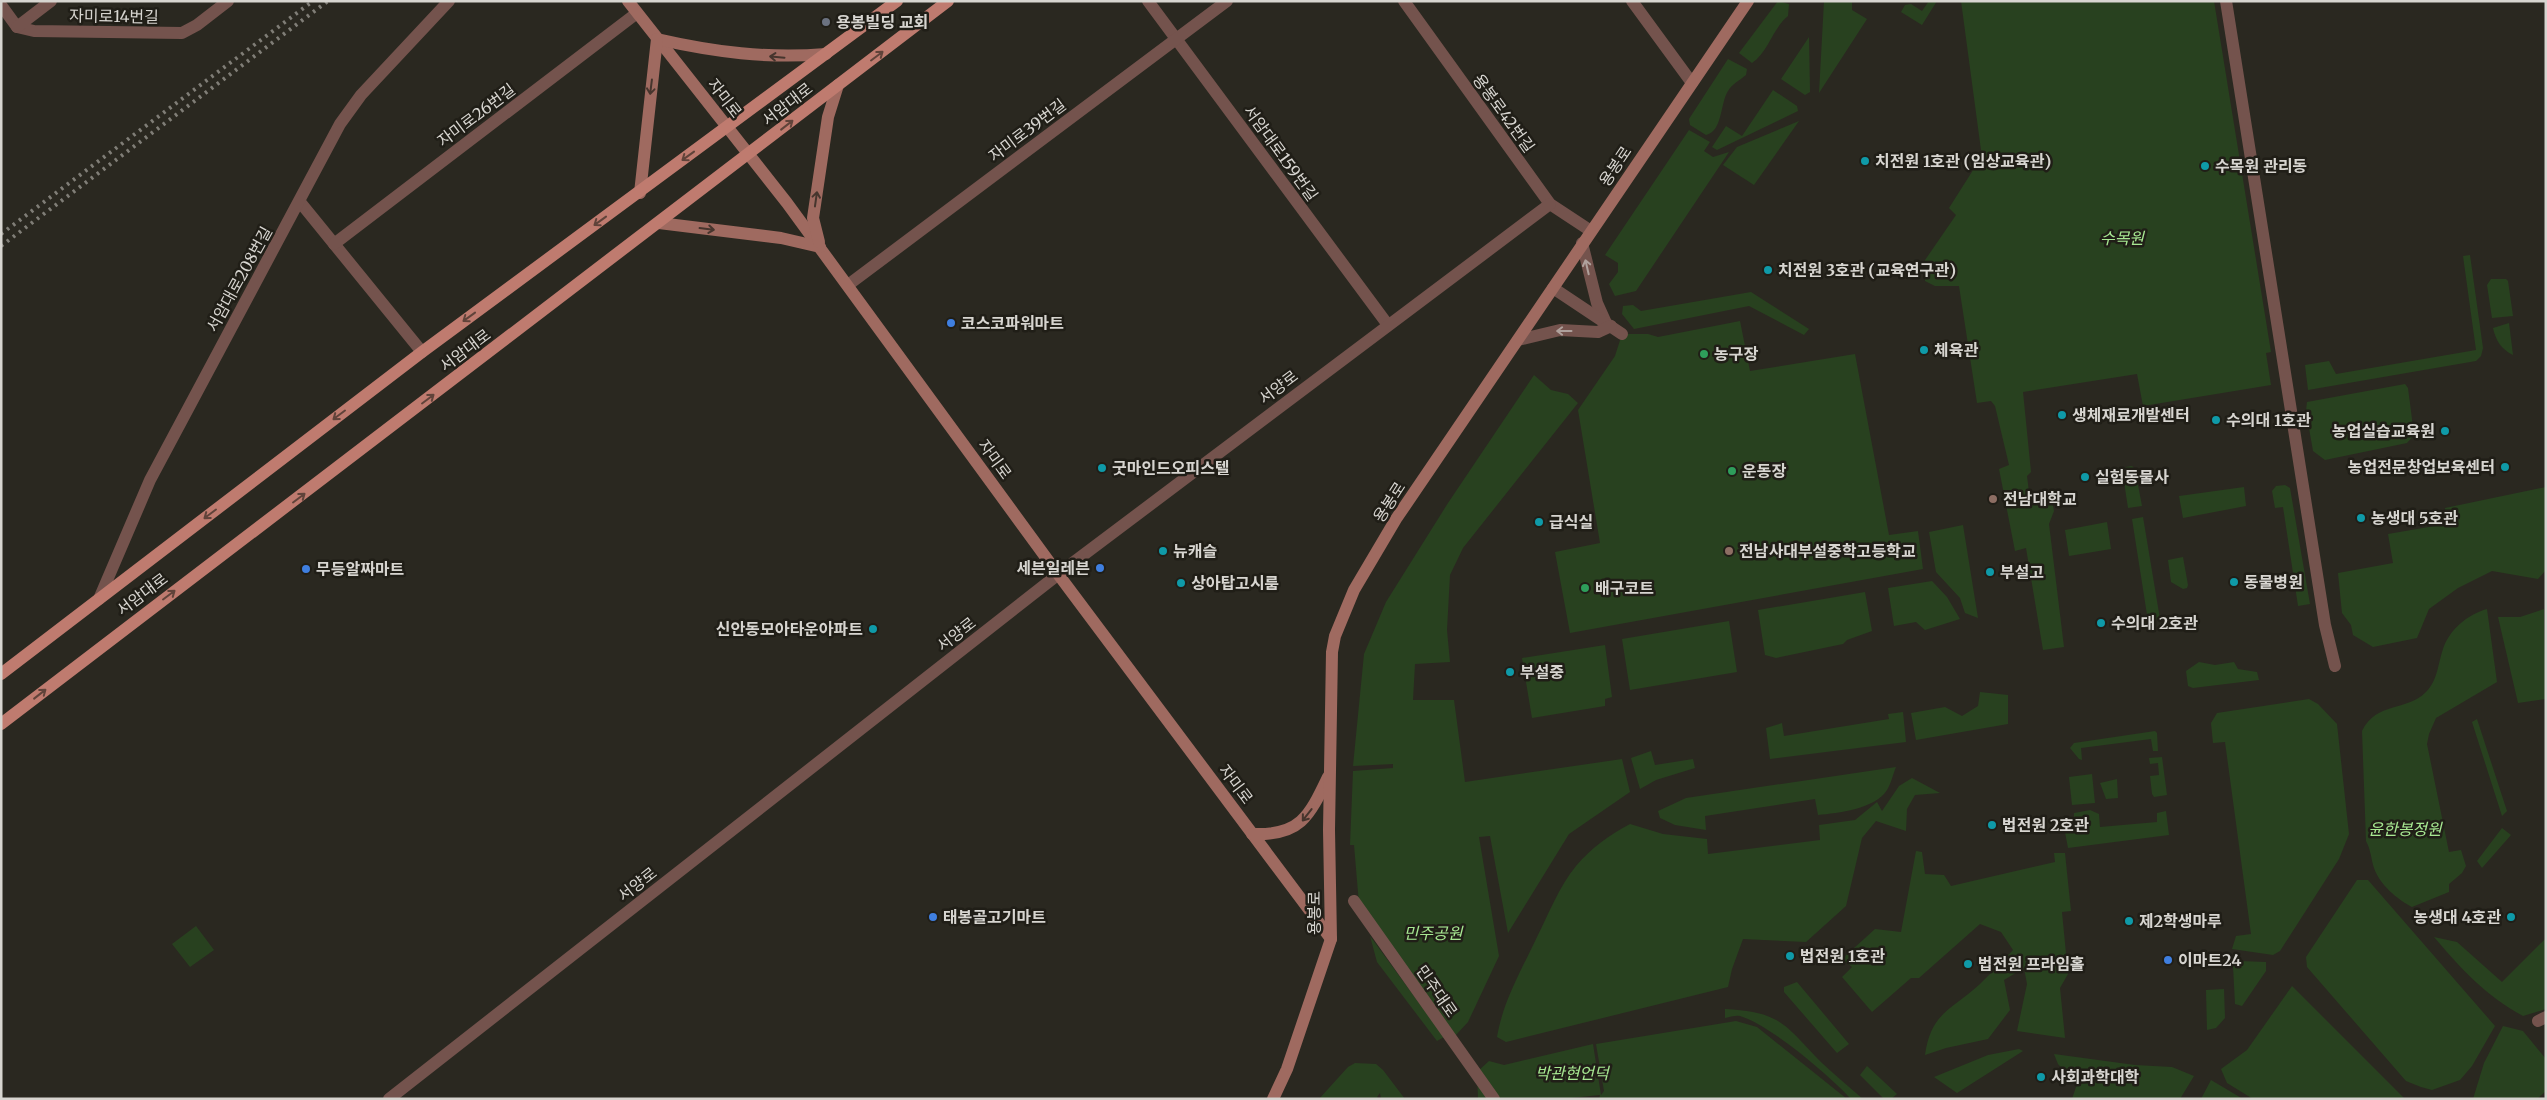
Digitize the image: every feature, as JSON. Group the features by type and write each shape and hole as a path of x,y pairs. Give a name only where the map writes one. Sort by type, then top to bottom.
{"main road":[{"name":"서암대로","path":"1,674 422,352 640,193 897,1"},
{"name":"서암대로","path":"1,724 948,1"}],"street":[{"path":"1,6 17,27 51,1"},
{"name":"자미로14번길","path":"17,27 34,31 182,33 198,25 228,1"},
{"name":"서암대로208번길","path":"99,599 150,480 340,124 361,95 449,1"},
{"name":"자미로","path":"628,1 820,247 1058,574 1331,939"},
{"name":"서암대로159번길","path":"1148,1 1388,325"},
{"name":"자미로39번길","path":"848,285 1226,1"},
{"name":"용봉로42번길","path":"1404,1 1550,204 1591,231"},
{"path":"1632,1 1692,83"},
{"name":"용봉로","path":"1274,1099 1287,1069 1331,939 1328,830 1332,652 1340,619 1354,590 1396,519 1748,1"},
{"path":"2226,1 2325,625 2335,666"},
{"name":"자미로26번길","path":"334,244 637,13"},
{"path":"640,193 657,39 701,49 784,58 826,54"},
{"path":"659,223 781,238 820,247 813,218 828,117 838,86"},
{"name":"서암대로","path":"300,202 422,352"},
{"name":"서양로","path":"389,1099 1058,574 1550,204"},
{"path":"1582,243 1596,303 1608,324"},
{"path":"1553,288 1622,334"},
{"path":"1518,340 1560,330 1598,332 1608,324"},
{"path":"1252,834 1274,835 1292,830 1305,820 1316,803 1330,773"},
{"name":"민주대로","path":"1354,901 1494,1099"}],"green space":[{"path":"1778,1 1789,4 1788,16 1778,27 1763,52 1752,63 1739,53"},
{"path":"1824,1 1852,1 1852,10 1867,19 1819,93"},
{"path":"1929,1 1937,1 1922,25 1901,12 1905,5 1911,4 1922,11"},
{"name":"수목원","path":"1961,1 2214,1 2271,352 2266,353 2271,385 2143,406 2137,374 2023,392 2031,472 2027,476 2030,500 2051,496 2054,511 2049,524 2064,647 2043,650 2026,548 2015,551 1999,469 2009,465 1995,406 1991,401 1977,403 1959,286 1935,286 1925,281 1923,263 1956,215 1949,208 1975,167 1983,165"},
{"path":"1809,37 1810,92 1805,95 1781,79"},
{"path":"1728,59 1747,69 1746,75 1728,91 1715,128 1706,135 1690,125 1689,119"},
{"path":"1773,90 1797,106 1798,111 1717,150 1712,147 1726,126 1742,136"},
{"path":"1799,121 1754,185 1723,165 1737,147"},
{"path":"1689,130 1710,142 1704,151 1713,157 1729,152 1636,291 1615,296 1609,284 1618,272 1618,263 1605,255"},
{"path":"2470,255 2483,348 2481,356 2476,361 2308,390 2305,365 2329,361 2336,374 2476,350 2463,256"},
{"path":"2491,279 2506,279 2508,281 2513,316 2492,318 2487,285"},
{"path":"1751,292 1809,329 1804,335 1749,306 1634,329 1622,314 1623,306 1633,305 1641,311"},
{"name":"운동장","path":"1740,321 1750,371 1855,354 1889,535 1918,531 1923,569 1570,633 1555,552 1600,543 1578,410 1615,356 1622,334 1648,334 1658,337"},
{"path":"2509,323 2513,355 2500,344 2493,328"},
{"name":"민주공원","path":"1534,375 1551,390 1568,394 1578,403 1463,548 1450,575 1447,630 1450,662 1415,664 1413,700 1454,700 1465,782 1622,759 1630,792 1569,834 1508,933 1490,836 1479,837 1499,956 1468,1022 1455,1036 1359,904 1354,845 1350,845 1353,771 1393,768 1393,764 1353,766 1364,654 1386,602 1448,503"},
{"path":"2405,384 2408,388 2414,435 2407,443 2325,460 2313,451 2306,411 2307,402"},
{"path":"2132,466 2135,469 2142,506 2128,508 2123,475 2126,467"},
{"path":"2285,485 2290,488 2310,604 2298,606 2283,507 2275,508 2272,491 2276,486"},
{"path":"2244,487 2246,506 2183,518 2179,496"},
{"path":"2546,487 2546,570 2538,579 2492,571 2458,588 2429,609 2417,638 2373,647 2353,635 2351,625 2342,613 2338,573 2393,563 2388,534 2446,524 2445,508"},
{"path":"2143,517 2160,619 2148,621 2132,519"},
{"path":"2107,522 2111,549 2069,556 2065,530"},
{"path":"1963,525 1978,618 1965,613 1960,598 1936,572 1929,532"},
{"path":"2183,557 2188,585 2187,588 2183,589 2171,582 2168,560"},
{"path":"1932,581 1947,597 1960,619 1925,630 1916,622 1894,626 1888,588"},
{"path":"1865,592 1872,631 1847,640 1843,644 1776,658 1765,655 1758,610"},
{"name":"윤한봉정원","path":"2487,609 2497,682 2436,718 2427,744 2449,852 2461,850 2466,866 2462,873 2449,884 2449,892 2412,907 2395,896 2380,880 2374,868 2366,841 2362,731 2376,715 2410,702 2426,692 2433,682 2443,649 2450,635 2466,619"},
{"path":"2544,609 2546,699 2518,703 2498,617 2520,617"},
{"path":"1729,621 1737,672 1630,690 1622,639"},
{"path":"1605,645 1612,697 1605,699 1605,706 1532,718 1522,658"},
{"path":"2199,662 2215,665 2234,662 2238,669 2257,672 2259,680 2193,688 2188,686 2186,671"},
{"path":"1980,692 2008,695 2008,724 1916,740 1911,713 1945,707 1962,716 1978,706"},
{"path":"2309,699 2318,704 2337,724 2349,834 2339,859 2280,951 2273,955 2232,949 2236,936 2251,934 2225,742 2213,743 2211,723 2217,713"},
{"path":"1903,712 1906,742 1770,759 1766,728 1782,723 1784,736 1889,719 1888,714"},
{"path":"2477,719 2507,811 2502,816 2472,722"},
{"path":"2155,731 2157,733 2158,751 2153,751 2151,739 2081,748 2082,760 2070,748 2074,743"},
{"path":"1651,751 1655,765 1693,759 1695,768 1656,780 1640,789 1631,758"},
{"path":"2162,757 2167,795 2154,797 2150,776 2159,775 2158,763 2150,764 2149,758"},
{"path":"1896,767 1887,790 1874,802 1856,809 1818,815 1815,799 1705,816 1706,830 1675,825 1660,818 1658,811 1686,798"},
{"path":"2092,774 2095,803 2072,805 2069,777"},
{"path":"1912,778 1940,793 1915,795 1907,809 1906,831 1876,821 1862,838 1846,906 1806,942 1743,939 1732,969 1728,987 1506,1042 1497,1037 1504,1011 1514,986 1559,891 1582,859 1601,842 1615,833 1630,824 1663,834 1707,839 1708,854 1820,840 1819,825 1855,820 1877,802 1882,811 1899,786"},
{"path":"2117,779 2118,798 2106,799 2100,783"},
{"path":"2090,810 2099,814 2100,827 2157,822 2157,813 2166,811 2169,835 2068,848 2064,827 2074,826 2074,813"},
{"path":"2502,828 2511,835 2482,868 2477,861"},
{"path":"1916,851 1922,852 1925,874 1944,875 1951,886 2055,862 2054,853 2065,853 2071,911 2062,912 2068,974 2060,988 2065,1038 2017,1031 2027,984 2024,968 2004,980 2010,1010 1988,1039 1946,1048 1925,1055 1932,1029 1938,1020 1980,984 2013,950 2001,932 1980,924 1919,978 1911,978 1872,1012 1842,977 1852,967 1842,959 1875,929 1901,932"},
{"path":"2357,880 2368,880 2495,1026 2472,1066 2460,1080 2432,1090 2406,1081 2307,967 2306,957"},
{"path":"196,926 214,950 190,967 172,944"},
{"path":"1370,936 1444,1037 1437,1041 1377,962"},
{"path":"2434,937 2457,942 2502,982 2546,938 2546,1009 2523,1016 2509,1008 2475,981"},
{"path":"2239,961 2266,962 2266,971 2242,1006 2235,1004 2233,966"},
{"path":"1797,982 1849,1044 1837,1053 1784,992 1784,987"},
{"path":"2292,986 2405,1099 2253,1099 2227,1083 2221,1069 2247,1050"},
{"path":"2224,989 2225,1018 2216,1028 2207,1030 2206,990"},
{"path":"1725,1009 1759,1014 1781,1023 1863,1099 1851,1099 1829,1077 1799,1052 1767,1029 1740,1016 1725,1018"},
{"name":"박관현언덕","path":"1736,1021 1757,1027 1847,1099 1599,1099 1600,1095 1562,1099 1478,1099 1477,1072 1489,1061 1504,1065 1593,1044 1601,1095 1604,1091 1596,1044"},
{"path":"2503,1026 2523,1031 2546,1059 2546,1091 2537,1099 2473,1099 2484,1063"},
{"path":"2019,1049 2023,1051 1957,1093 1934,1077 1988,1055"},
{"path":"2054,1054 2135,1065 2172,1067 2194,1076 2180,1099 2072,1099 2077,1084 2058,1064"},
{"path":"1355,1063 1376,1064 1383,1070 1405,1099 1381,1099 1380,1093 1377,1097 1379,1099 1319,1099 1348,1067"},
{"path":"1867,1066 1897,1094 1891,1099 1884,1099 1860,1075"},
{"path":"2211,1080 2243,1099 2201,1099"}],"railway":[{"path":"1,234 313,1"},
{"path":"1,246 328,1"}],"place":[{"name":"용봉빌딩 교회","path":"826,22"},
{"name":"치전원 1호관 (임상교육관)","path":"1865,161"},
{"name":"수목원 관리동","path":"2205,166"},
{"name":"치전원 3호관 (교육연구관)","path":"1768,270"},
{"name":"코스코파워마트","path":"951,323"},
{"name":"체육관","path":"1924,350"},
{"name":"농구장","path":"1704,354"},
{"name":"생체재료개발센터","path":"2062,415"},
{"name":"수의대 1호관","path":"2216,420"},
{"name":"농업실습교육원","path":"2445,431"},
{"name":"농업전문창업보육센터","path":"2505,467"},
{"name":"굿마인드오피스텔","path":"1102,468"},
{"name":"운동장","path":"1732,471"},
{"name":"실험동물사","path":"2085,477"},
{"name":"전남대학교","path":"1993,499"},
{"name":"농생대 5호관","path":"2361,518"},
{"name":"급식실","path":"1539,522"},
{"name":"뉴캐슬","path":"1163,551"},
{"name":"전남사대부설중학고등학교","path":"1729,551"},
{"name":"세븐일레븐","path":"1100,568"},
{"name":"무등알짜마트","path":"306,569"},
{"name":"부설고","path":"1990,572"},
{"name":"동물병원","path":"2234,582"},
{"name":"상아탑고시룸","path":"1181,583"},
{"name":"배구코트","path":"1585,588"},
{"name":"수의대 2호관","path":"2101,623"},
{"name":"신안동모아타운아파트","path":"873,629"},
{"name":"부설중","path":"1510,672"},
{"name":"법전원 2호관","path":"1992,825"},
{"name":"태봉골고기마트","path":"933,917"},
{"name":"농생대 4호관","path":"2511,917"},
{"name":"제2학생마루","path":"2129,921"},
{"name":"법전원 1호관","path":"1790,956"},
{"name":"이마트24","path":"2168,960"},
{"name":"법전원 프라임홀","path":"1968,964"},
{"name":"사회과학대학","path":"2041,1077"}]}
